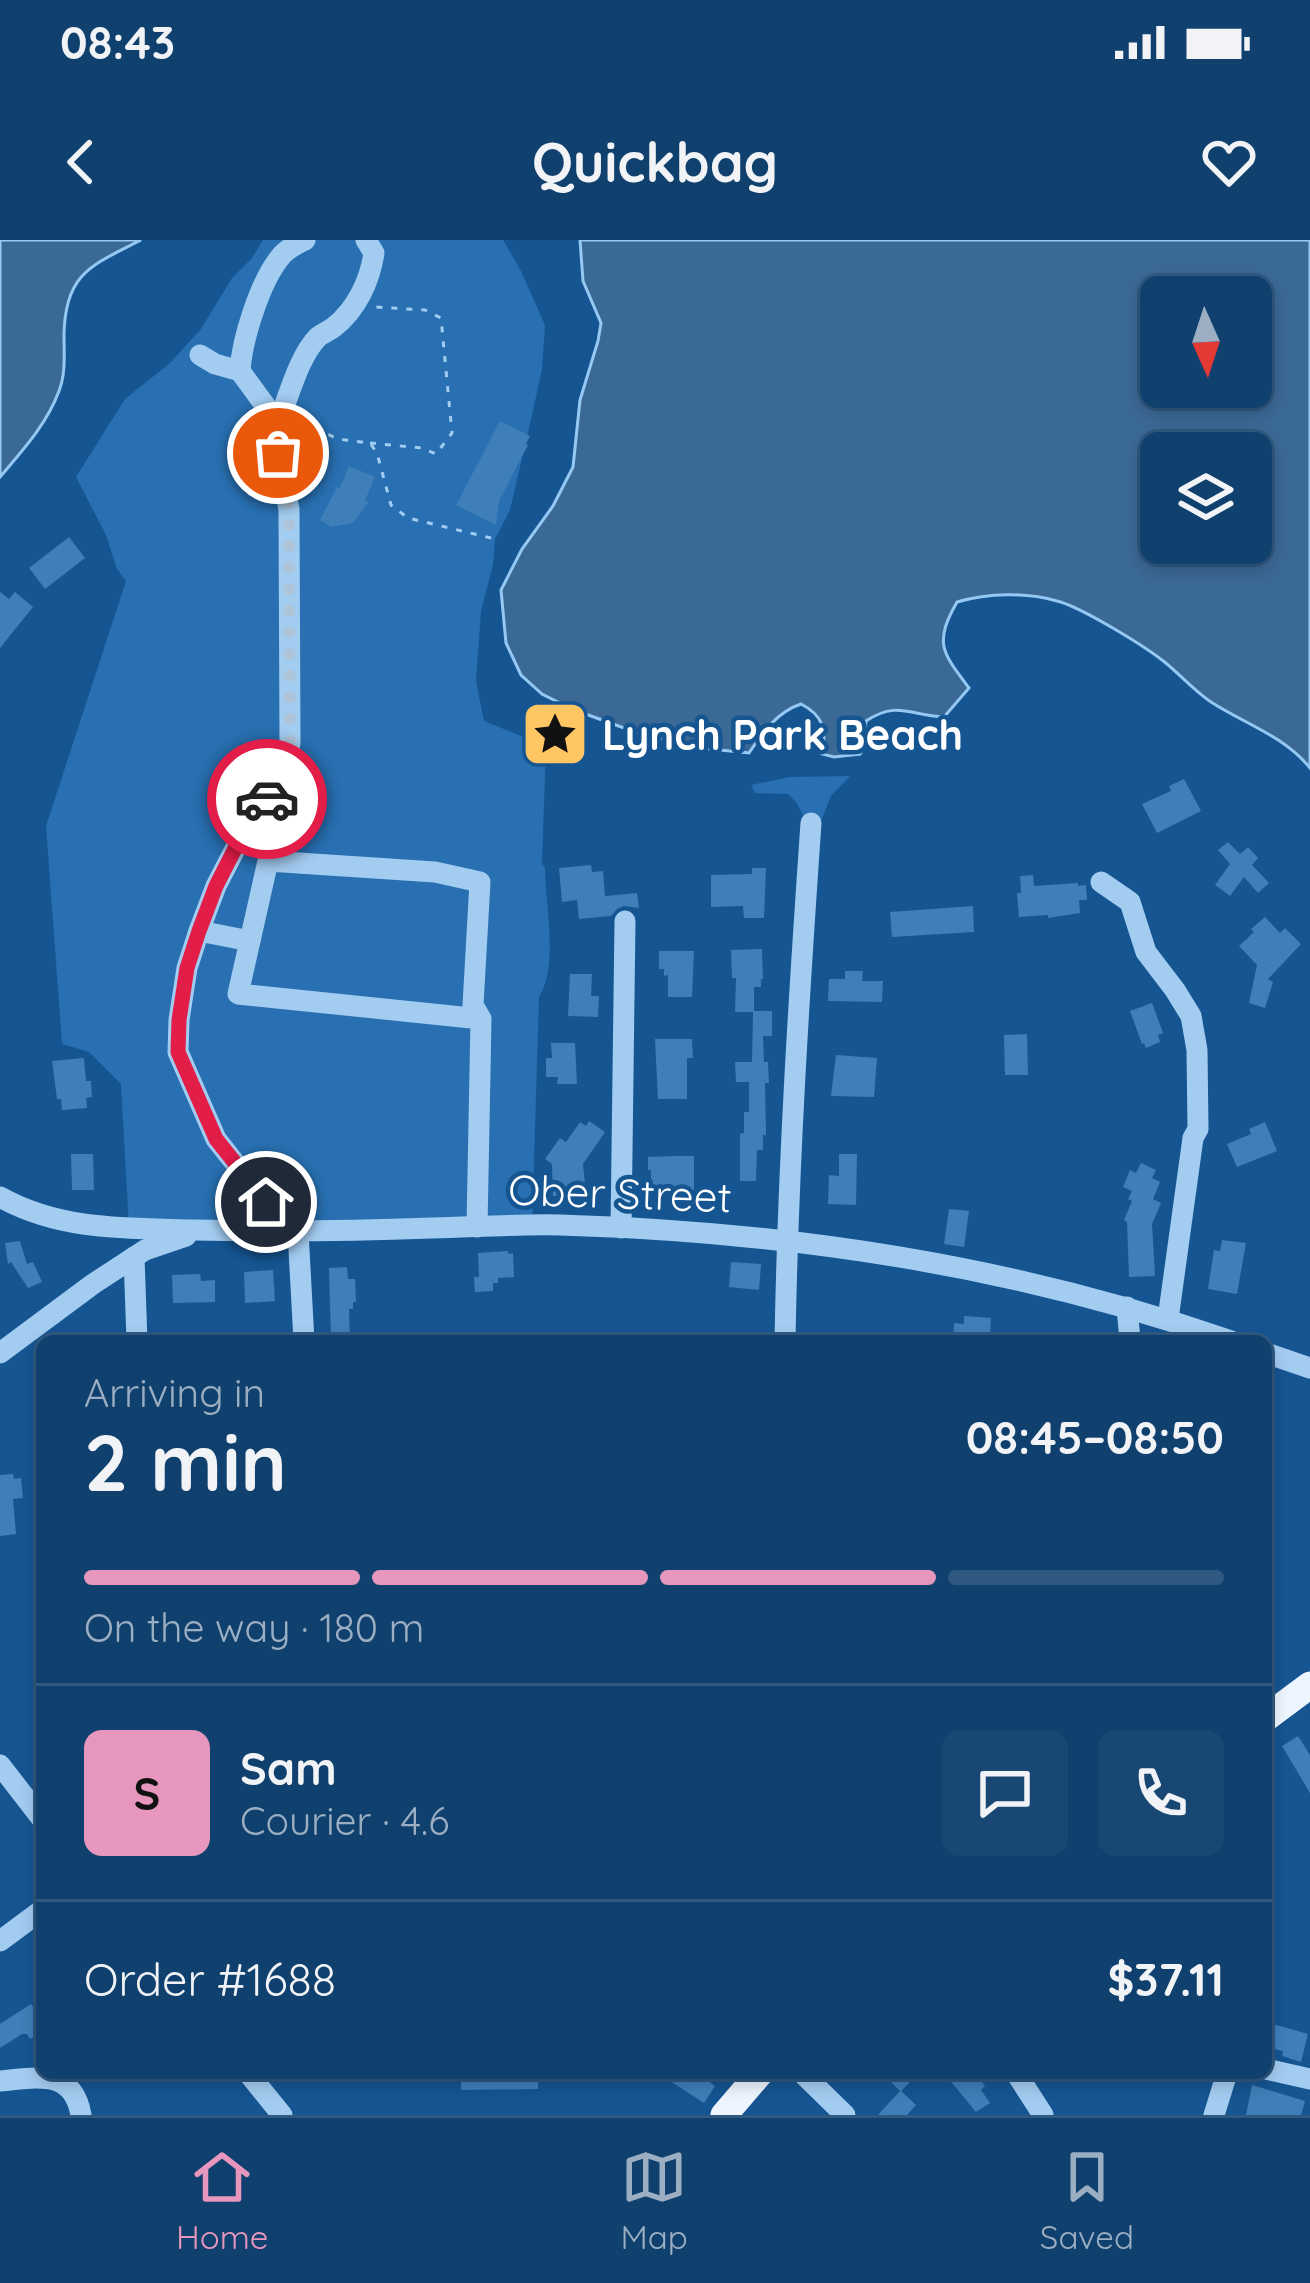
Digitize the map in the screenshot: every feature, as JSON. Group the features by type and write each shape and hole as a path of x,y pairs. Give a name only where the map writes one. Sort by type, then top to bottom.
{"main road":[{"path":"1272,1714 1310,1685"},
{"path":"724,2115 755,2079"}],"street":[{"path":"240,371 245,334 274,266 305,240"},
{"path":"304,1335 298,1232 266,1202 216,1139 178,1052 179,1020 187,968 216,886 246,827 285,774 290,742 289,509 278,453 281,415 298,370 318,337 354,306 372,271 374,253 366,240"},
{"path":"200,355 240,371 272,415 281,415"},
{"path":"785,1335 800,955 811,823"},
{"path":"477,1227 481,1019 473,1005 480,882 435,872 268,861 238,994 481,1019"},
{"path":"1101,882 1130,902 1146,952 1191,1016 1197,1050 1198,1129 1168,1319"},
{"path":"621,1228 626,921"},
{"path":"199,931 250,941"},
{"name":"Ober Street","path":"0,1197 28,1213 61,1221 129,1228 298,1232 554,1225 787,1240 1021,1279 1214,1335"},
{"path":"0,1353 134,1257 203,1230"},
{"path":"134,1257 137,1335"},
{"path":"1127,1307 1129,1335"},
{"path":"1272,1355 1310,1368"},
{"path":"0,1765 36,1811"},
{"path":"0,1941 36,1914"},
{"path":"1272,2070 1310,2079"},
{"path":"0,2081 36,2078"},
{"path":"52,2079 60,2080 71,2091 81,2115"},
{"path":"253,2079 282,2115"},
{"path":"808,2079 845,2115"},
{"path":"1020,2079 1043,2115"},
{"path":"1214,2115 1225,2079"}],"path":[{"path":"281,415 337,439 422,448 436,454 452,433 441,317 406,307 354,306"},
{"path":"370,443 392,505 408,518 496,539"}],"shaded area":[{"path":"0,240 141,240 96,264 76,284 66,314 59,391 41,426 0,477"},
{"path":"263,240 503,240 545,325 534,406 510,510 495,539 481,611 476,681 484,721 546,746 542,864 550,952 539,997 532,1226 129,1228 121,1084 89,1052 62,1044 46,826 126,581 76,477 125,399 170,363 201,329 232,278"},
{"path":"580,240 1310,240 1310,768 1288,747 1211,702 1126,636 1068,605 1033,596 994,595 957,602 945,628 944,648 969,688 944,717 896,710 866,721 860,754 822,754 822,724 801,704 778,717 749,753 643,735 542,694 521,675 506,643 501,590 573,467 580,400 601,323 583,281"},
{"path":"850,776 831,796 821,821 806,822 788,794 755,793 751,785 790,777"}],"building":[{"path":"500,421 530,436 499,501 496,525 456,505"},
{"path":"349,466 375,477 365,500 369,502 353,523 331,527 320,520"},
{"path":"69,537 85,558 45,589 29,568"},
{"path":"0,592 9,599 15,592 33,607 0,648"},
{"path":"1184,779 1201,811 1157,833 1142,804 1171,791 1169,786"},
{"path":"1228,842 1240,854 1248,847 1258,858 1252,865 1269,883 1258,893 1244,877 1230,896 1215,885 1230,864 1218,850"},
{"path":"591,865 592,872 603,871 605,896 637,893 639,908 624,906 611,916 579,919 577,900 562,902 559,868"},
{"path":"752,868 766,868 764,918 744,918 743,906 711,907 711,875 752,874"},
{"path":"1033,875 1034,886 1086,885 1087,900 1079,900 1080,913 1019,917 1020,876"},
{"path":"973,906 974,932 892,937 890,912"},
{"path":"1265,917 1280,933 1285,928 1301,944 1268,979 1273,982 1265,1008 1249,1003 1257,965 1239,946"},
{"path":"762,949 763,979 761,987 754,987 754,1011 772,1011 772,1036 763,1036 769,1083 765,1083 766,1135 763,1150 757,1150 756,1181 740,1181 740,1134 744,1133 744,1112 749,1112 749,1082 736,1082 735,1062 752,1062 753,1012 735,1012 731,950"},
{"path":"659,951 694,951 692,997 668,997 668,975 659,969"},
{"path":"845,971 863,971 862,981 883,981 882,1002 828,1001 829,979 845,979"},
{"path":"570,974 592,974 591,996 599,996 598,1017 568,1016"},
{"path":"1152,1003 1163,1033 1158,1035 1160,1042 1146,1048 1130,1011"},
{"path":"1027,1034 1028,1075 1005,1075 1004,1035"},
{"path":"655,1039 692,1039 687,1099 658,1099"},
{"path":"551,1043 575,1043 577,1084 557,1084 558,1077 546,1077"},
{"path":"836,1055 877,1058 874,1097 831,1096"},
{"path":"84,1058 92,1097 86,1098 87,1108 62,1110 52,1061"},
{"path":"589,1121 605,1132 583,1164 586,1196 553,1196 552,1164 545,1159 560,1138 566,1142 580,1122 586,1126"},
{"path":"1265,1122 1277,1151 1237,1167 1227,1144"},
{"path":"71,1154 93,1154 94,1190 72,1190"},
{"path":"839,1154 857,1154 856,1205 828,1204 829,1175 839,1176"},
{"path":"694,1156 694,1190 651,1195 648,1157"},
{"path":"1141,1163 1156,1170 1152,1178 1160,1182 1153,1199 1161,1203 1152,1224 1155,1276 1129,1277 1124,1220 1132,1191 1123,1187 1130,1170 1136,1173"},
{"path":"949,1209 969,1211 964,1247 944,1244"},
{"path":"1222,1240 1246,1243 1237,1294 1208,1289 1214,1250 1220,1251"},
{"path":"20,1241 27,1264 33,1262 42,1282 28,1288 8,1264 5,1243"},
{"path":"478,1253 513,1253 514,1277 498,1278 493,1291 475,1292"},
{"path":"731,1262 761,1264 759,1290 729,1287"},
{"path":"347,1267 348,1279 355,1279 350,1335 331,1335 329,1268"},
{"path":"273,1270 275,1301 245,1303 244,1272"},
{"path":"200,1274 201,1281 215,1280 215,1302 173,1303 172,1275"},
{"path":"964,1316 991,1318 990,1335 953,1335 954,1323 964,1324"},
{"path":"13,1474 14,1479 21,1478 23,1498 13,1499 16,1534 0,1536 0,1475"},
{"path":"1298,1736 1310,1755 1310,1793 1282,1746"},
{"path":"31,2004 36,2012 36,2035 30,2039 22,2034 0,2048 0,2024"},
{"path":"1272,2024 1308,2034 1301,2062 1282,2056 1283,2051 1272,2048"},
{"path":"461,2079 538,2079 538,2089 461,2090"},
{"path":"709,2079 715,2086 704,2103 670,2081"},
{"path":"888,2079 912,2080 901,2091 916,2105 907,2115 878,2115 900,2091"},
{"path":"949,2079 980,2079 990,2103 976,2112"},
{"path":"1252,2085 1305,2101 1301,2115 1246,2115"}],"way so far":[{"path":"267,799 285,774 290,742 289,509 278,453"}],"place":[{"name":"Lynch Park Beach","path":"555,734"}],"route":[{"path":"266,1202 216,1139 178,1052 187,968 199,931 246,827 267,799"}]}
